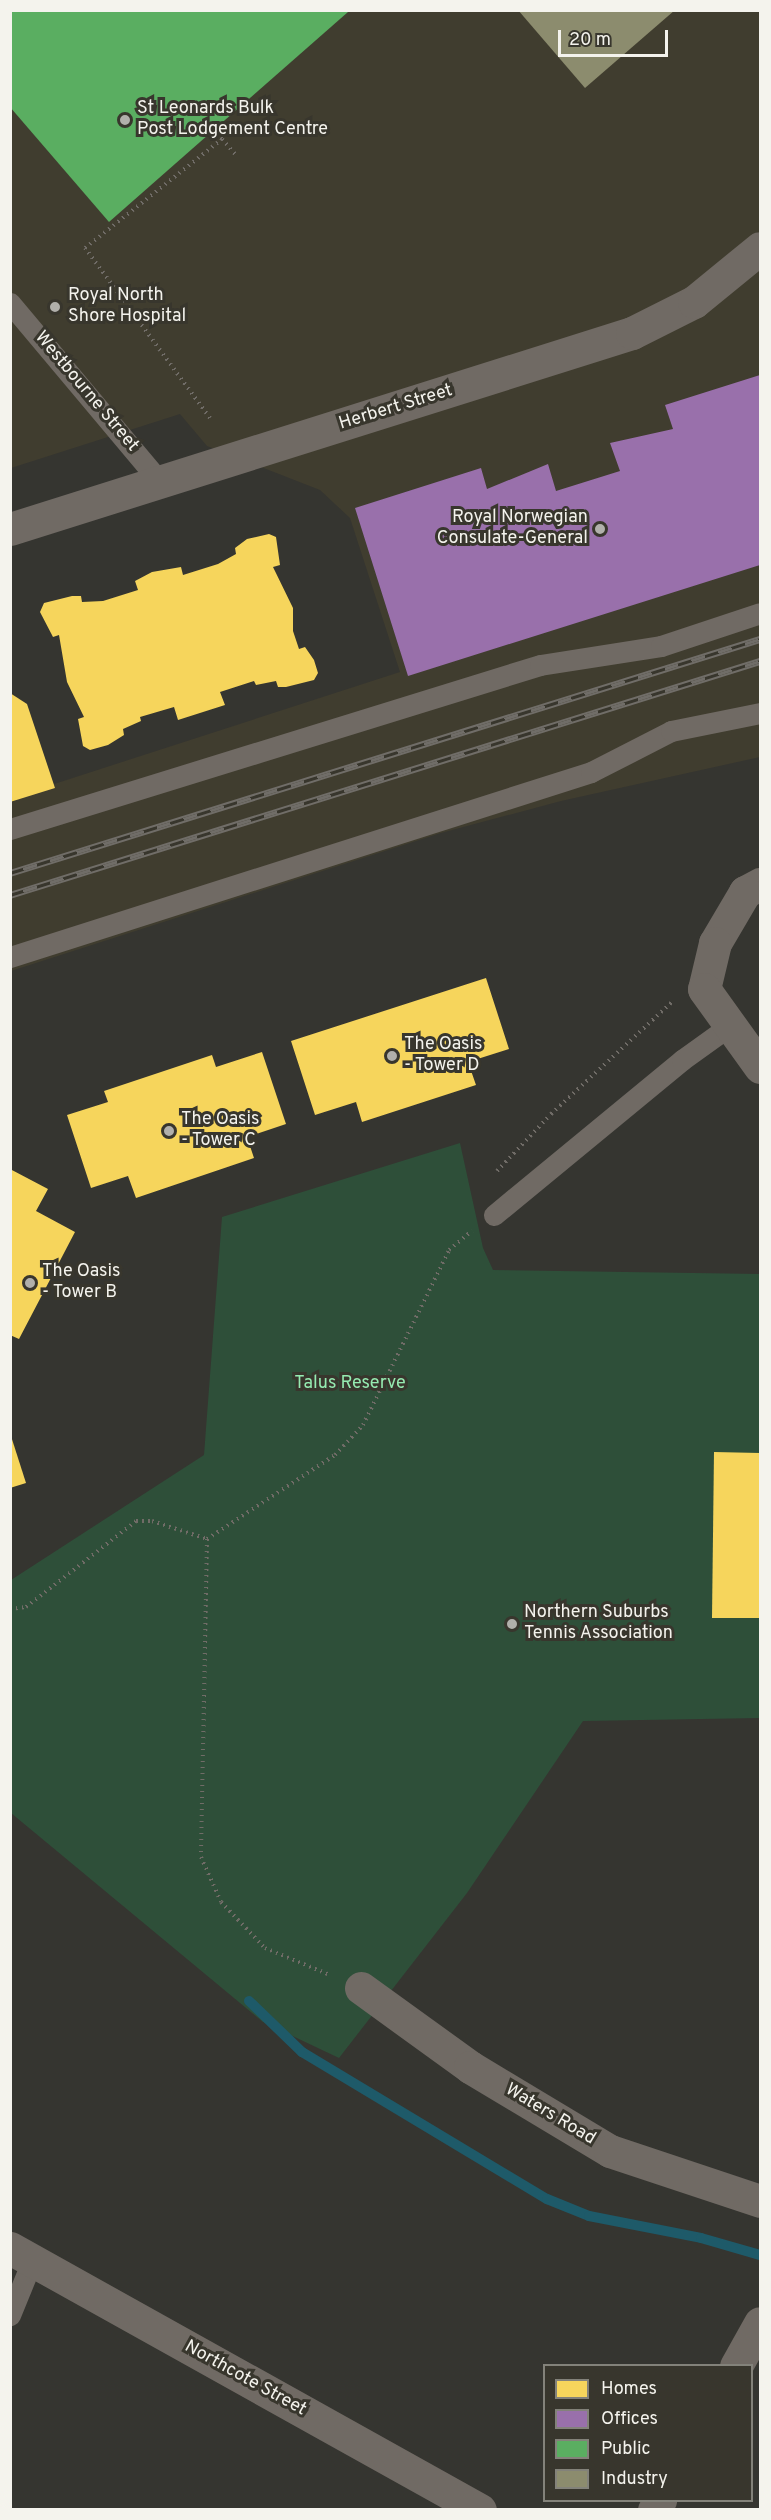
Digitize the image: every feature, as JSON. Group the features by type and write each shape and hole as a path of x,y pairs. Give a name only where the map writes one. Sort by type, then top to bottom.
{"street":[{"name":"Herbert Street","path":"10,529 632,333 694,302 760,248"},
{"path":"760,884 745,892 715,943 704,988 728,1027 760,1067"},
{"name":"Waters Road","path":"361,1988 470,2067 609,2151 760,2201"},
{"name":"Northcote Street","path":"21,2255 480,2510"},
{"path":"737,2364 760,2323"}],"lane":[{"name":"Westbourne Street","path":"10,303 160,482"},
{"path":"10,829 540,665 661,646 760,613"},
{"path":"10,957 591,772 671,731 760,713"},
{"path":"495,1215 682,1060 728,1027"},
{"path":"10,2315 21,2255"}],"path":[{"path":"215,132 236,155"},
{"path":"210,418 85,248 222,139"},
{"path":"491,1178 551,1114 675,999 704,988"},
{"path":"10,1609 26,1607 136,1521 152,1521 193,1537 207,1539 335,1455 363,1425 448,1250 495,1215"},
{"path":"207,1539 201,1857 221,1902 265,1948 361,1988"}],"shaded area":[{"path":"11,11 760,11 760,757 561,801 441,833 11,971 11,798 400,672 350,518 320,490 207,446 180,414 11,468"}],"green space":[{"name":"Talus Reserve","path":"460,1143 483,1248 493,1270 760,1274 760,1718 583,1721 467,1893 339,2058 263,2022 11,1813 11,1580 204,1455 222,1217"}],"building: Homes":[{"path":"269,534 276,537 280,565 273,567 293,608 293,631 299,649 305,647 314,660 318,673 314,680 286,687 278,687 276,681 256,685 254,681 220,692 225,705 178,720 174,707 140,717 141,721 123,729 124,735 108,745 90,750 83,746 78,719 84,717 67,682 59,635 53,637 40,612 44,603 72,596 81,596 82,602 103,601 138,590 135,581 152,572 181,567 183,575 218,564 236,554 235,548 247,539"},
{"path":"10,693 27,704 55,788 10,802"},
{"name":"The Oasis - Tower D","path":"486,978 509,1049 468,1062 476,1085 362,1122 356,1102 315,1115 291,1041"},
{"name":"The Oasis - Tower C","path":"262,1052 286,1124 247,1137 254,1158 136,1198 128,1176 91,1188 67,1115 108,1102 104,1091 212,1055 216,1067"},
{"name":"The Oasis - Tower B","path":"10,1169 48,1189 36,1211 75,1232 19,1339 10,1335"},
{"path":"10,1433 26,1483 10,1488"},
{"path":"714,1452 760,1453 760,1618 712,1618"}],"building: Offices":[{"path":"760,375 760,565 408,676 355,508 481,468 487,489 548,464 556,491 620,471 610,443 673,429 665,405"}],"building: Public":[{"name":"St Leonards Bulk Post Lodgement Centre","path":"10,10 346,10 348,12 109,222 10,107"}],"building: Industry":[{"path":"518,10 675,10 585,88"}],"waterway":[{"path":"249,2001 302,2052 547,2199 589,2216 701,2238 760,2255"}],"railway":[{"path":"10,873 760,639"},
{"path":"10,895 760,661"}],"place":[{"name":"St Leonards Bulk Post Lodgement Centre","path":"125,120"},
{"name":"Royal North Shore Hospital","path":"55,307"},
{"name":"Royal Norwegian Consulate-General","path":"600,529"},
{"name":"The Oasis - Tower D","path":"392,1056"},
{"name":"The Oasis - Tower C","path":"169,1131"},
{"name":"The Oasis - Tower B","path":"30,1283"},
{"name":"Northern Suburbs Tennis Association","path":"512,1624"}]}
